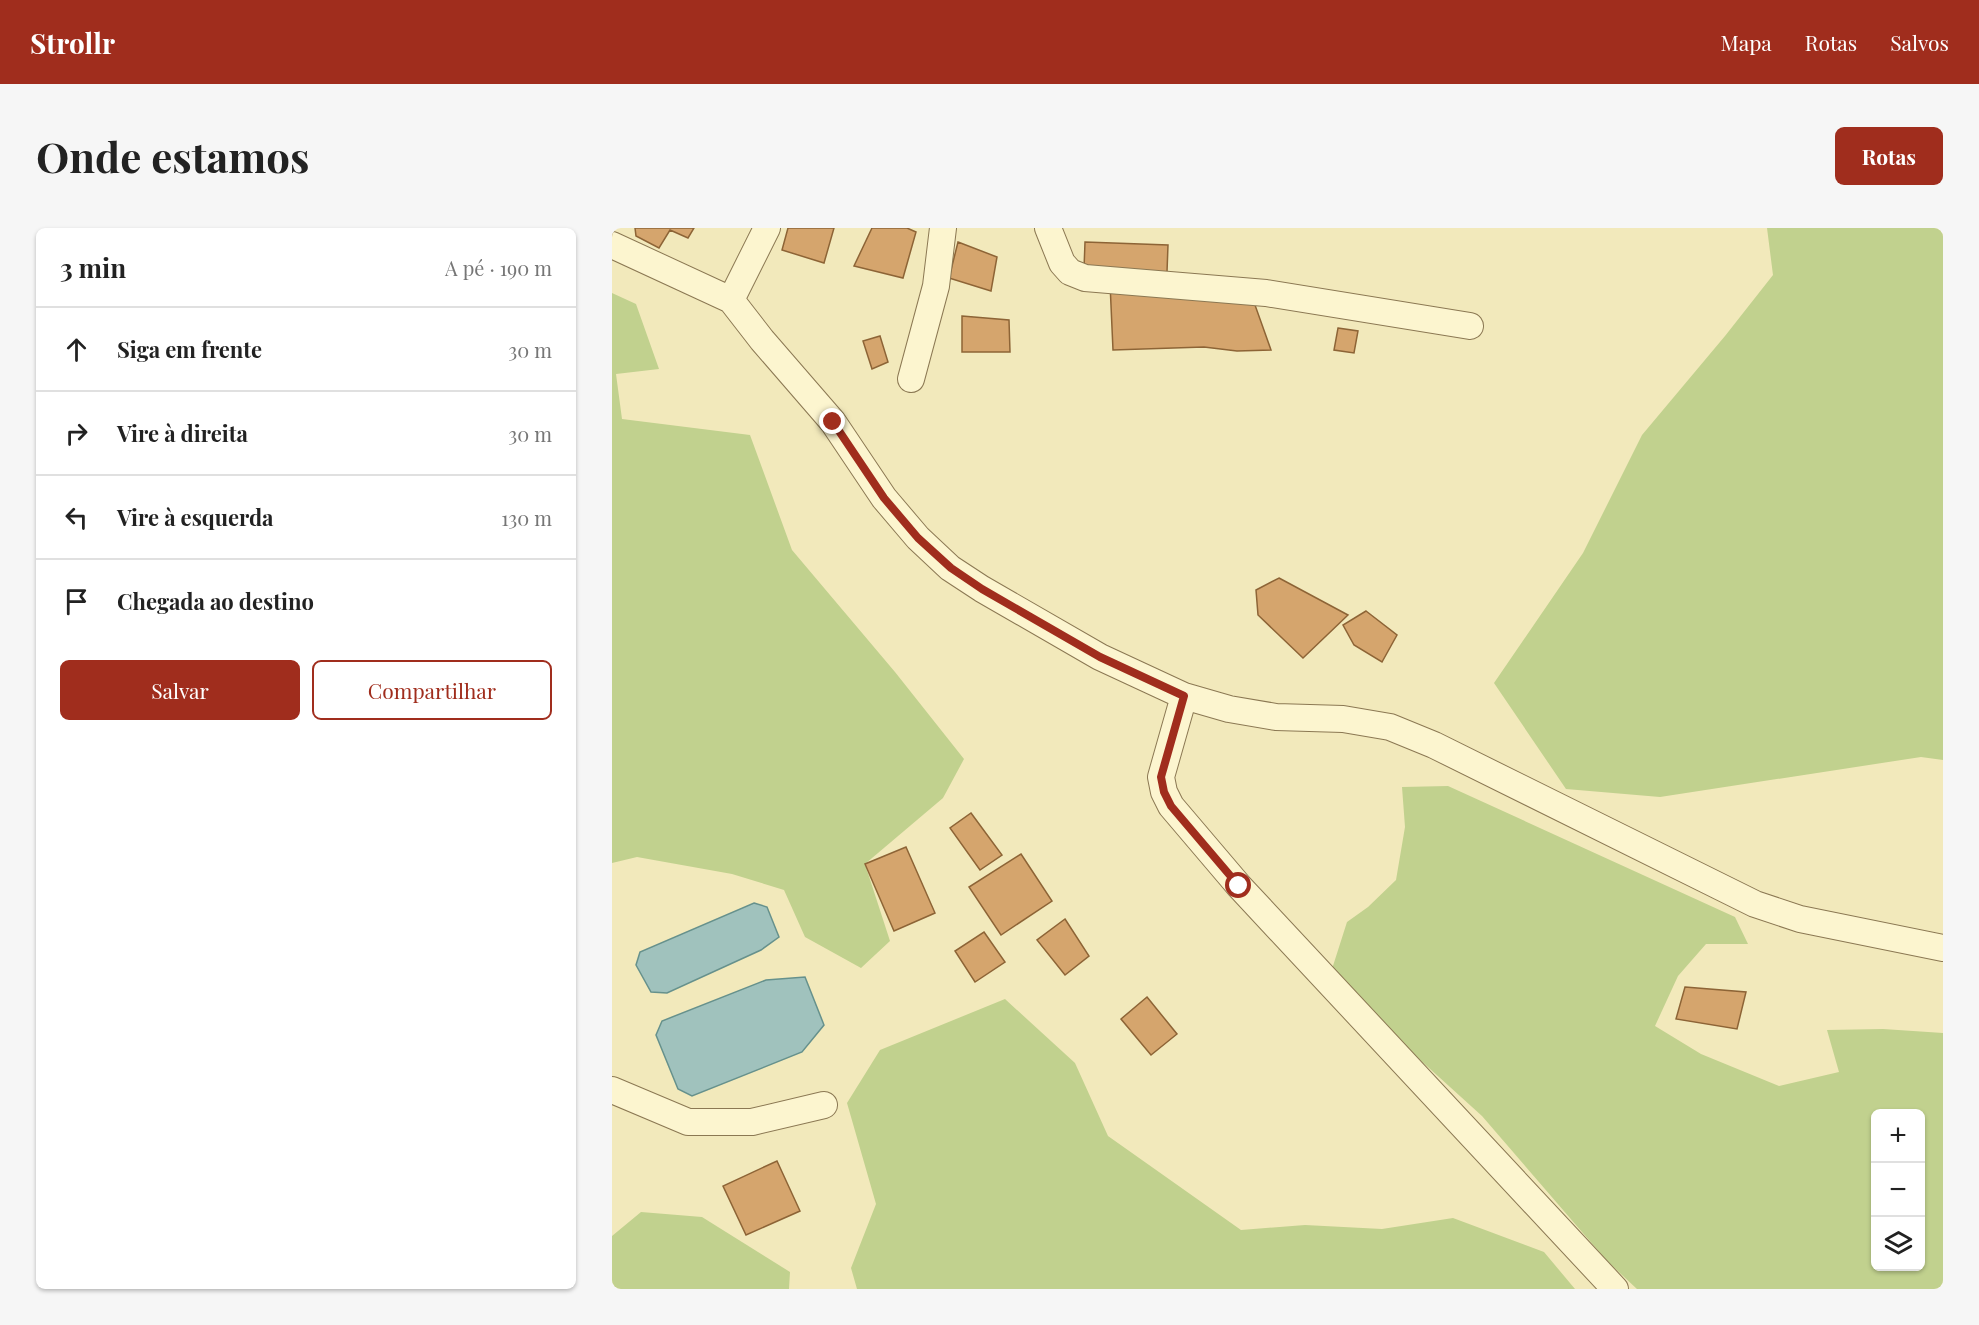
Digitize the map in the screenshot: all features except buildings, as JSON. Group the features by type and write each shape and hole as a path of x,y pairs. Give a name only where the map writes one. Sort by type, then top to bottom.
{"street":[{"path":"731,300 767,228"},
{"path":"911,379 936,286 944,228"},
{"path":"1048,228 1062,263 1070,272 1085,278 1266,293 1470,326"},
{"path":"612,244 731,300 762,340 833,422 884,498 918,538 951,568 982,589 1100,657 1184,696 1229,709 1276,717 1343,719 1390,727 1434,745 1755,904 1800,919 1943,948"},
{"path":"1184,696 1161,777 1164,792 1171,806 1239,886 1615,1289"},
{"path":"612,1090 688,1122 752,1122 824,1105"}],"green space":[{"path":"1767,228 1943,228 1943,760 1921,757 1660,797 1566,789 1494,683 1583,553 1642,435 1773,275"},
{"path":"612,293 636,304 659,369 616,374 622,419 750,435 792,550 895,672 964,759 943,798 865,864 890,941 861,968 805,937 784,890 732,874 637,857 612,863"},
{"path":"1448,786 1735,917 1748,944 1706,944 1678,976 1655,1026 1701,1054 1779,1086 1839,1072 1827,1030 1883,1029 1943,1033 1943,1289 1637,1289 1607,1261 1482,1116 1365,1010 1332,969 1347,922 1368,907 1396,880 1405,827 1402,787"},
{"path":"1005,999 1075,1063 1108,1136 1241,1230 1305,1225 1382,1229 1453,1218 1544,1252 1575,1289 857,1289 851,1268 876,1204 847,1103 880,1050"},
{"path":"641,1212 702,1217 790,1272 789,1289 612,1289 612,1236"}],"water":[{"path":"754,903 767,907 779,937 761,950 667,993 651,992 636,965 640,952"},
{"path":"805,977 824,1025 802,1052 692,1096 678,1089 656,1035 662,1021 766,980"}],"route":[{"path":"833,422 884,498 918,538 951,568 982,589 1100,657 1184,696 1161,777 1164,792 1171,806 1239,886"}]}
